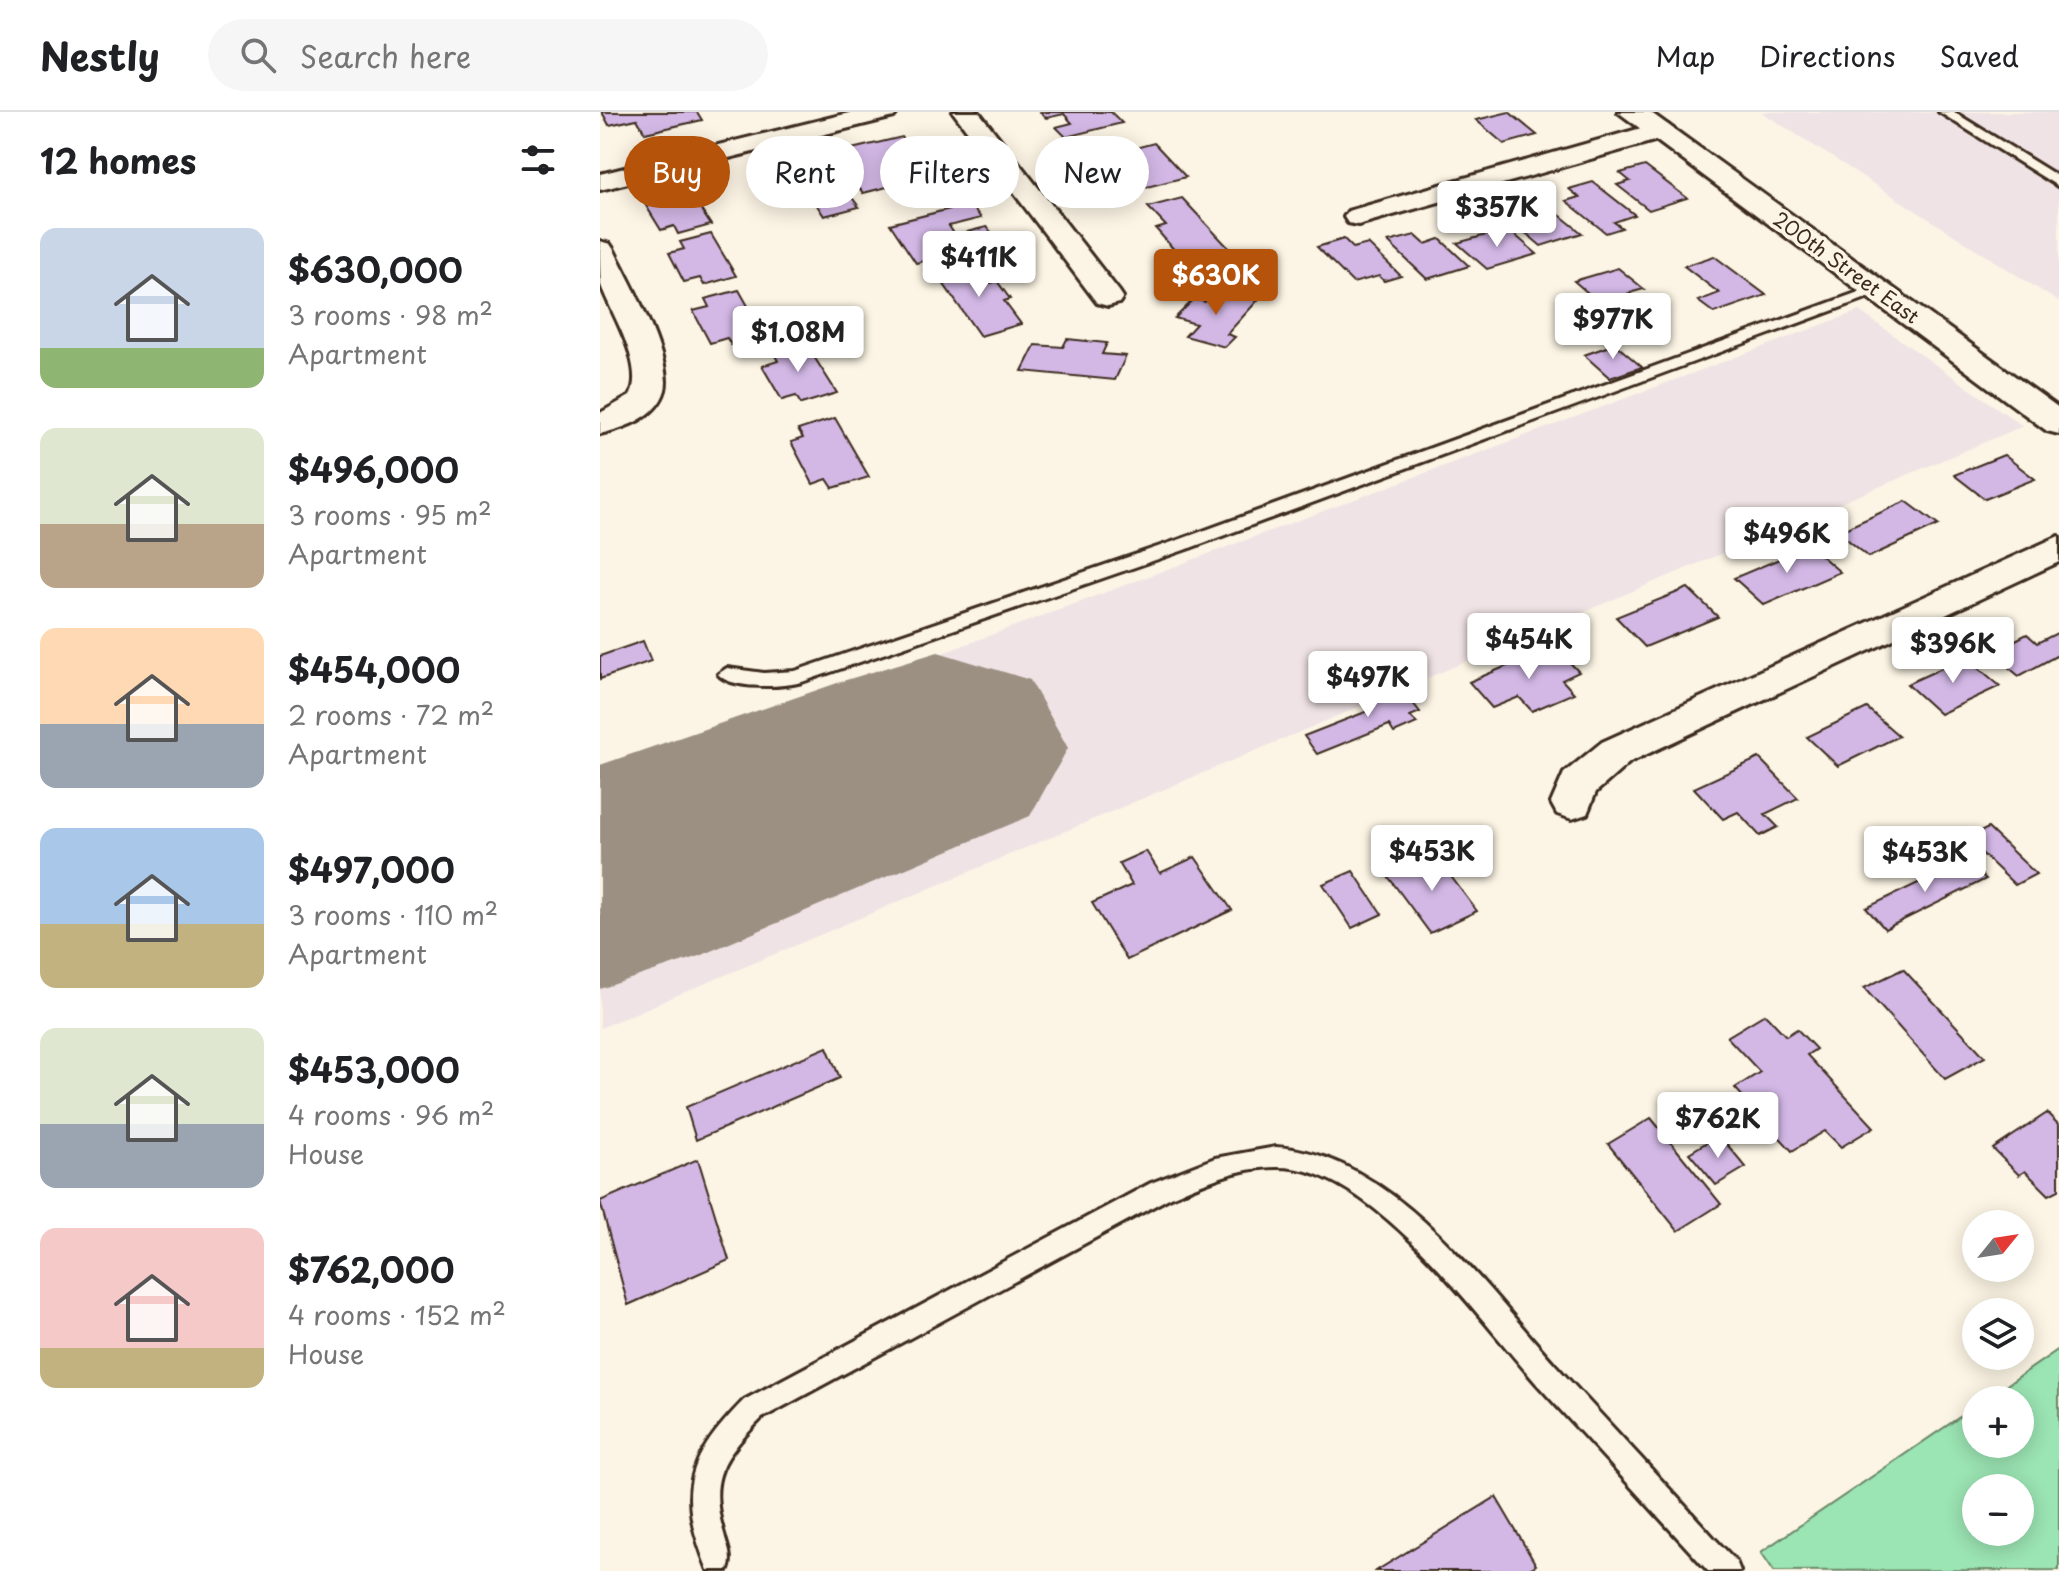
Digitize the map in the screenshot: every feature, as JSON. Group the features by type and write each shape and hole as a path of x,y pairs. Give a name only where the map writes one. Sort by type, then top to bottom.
{"street":[{"path":"600,182 885,112"},
{"path":"966,112 1108,297"},
{"name":"200th Street East","path":"1632,112 2059,424"},
{"path":"1358,217 1659,131"},
{"path":"600,250 646,356 651,380 649,393 639,406 619,418 600,424"},
{"path":"1572,803 1578,784 1616,752 2059,548"}],"lane":[{"path":"1945,112 2059,183"},
{"path":"727,674 764,680 796,677 1184,544 1875,290"},
{"path":"718,1560 701,1510 705,1472 725,1437 753,1409 1159,1191 1218,1165 1280,1158 1314,1162 1350,1177 1427,1242 1726,1571"}],"shaded area":[{"path":"1761,112 2059,112 2059,302"},
{"path":"1859,311 2023,426 600,1028 600,781"}],"green space":[{"path":"2059,1349 2059,1570 1774,1571 1761,1552 1962,1416 1962,1458 2034,1458 2034,1386 2005,1386 2029,1370 2034,1370 2034,1366"}],"building":[{"path":"602,112 697,112 702,120 645,133 637,119 609,125"},
{"path":"1040,112 1111,112 1122,123 1065,136 1056,127 1072,123 1064,114 1046,118"},
{"path":"1509,112 1537,135 1504,144 1476,120"},
{"path":"880,142 880,189 864,193 864,146"},
{"path":"1154,143 1186,177 1149,186 1149,144"},
{"path":"1645,166 1687,198 1649,210 1617,185 1630,181 1620,173"},
{"path":"1593,182 1635,215 1614,222 1622,228 1606,233 1566,201 1579,197 1569,189"},
{"path":"1182,198 1240,260 1205,270 1186,249 1176,252 1156,229 1166,226 1149,207"},
{"path":"1526,204 1535,212 1551,208 1582,233 1541,246 1500,211"},
{"path":"647,208 700,208 711,225 678,234 674,226 661,230"},
{"path":"819,208 855,208 824,216"},
{"path":"954,208 973,208 981,218 949,226 955,235 987,227 998,241 916,263 890,224"},
{"path":"1508,229 1537,254 1487,269 1457,243"},
{"path":"711,234 736,276 704,285 700,278 684,282 669,253 684,249 680,242"},
{"path":"1415,235 1425,244 1440,239 1469,266 1427,279 1388,242"},
{"path":"1344,239 1353,248 1368,244 1401,276 1384,281 1379,276 1353,283 1317,247"},
{"path":"1714,256 1766,295 1714,313 1698,301 1719,293 1684,266"},
{"path":"975,262 991,283 997,281 1010,299 1004,301 1021,324 980,336 936,273"},
{"path":"1618,268 1644,289 1629,293 1639,301 1609,311 1574,281"},
{"path":"1218,289 1258,300 1227,334 1235,337 1225,347 1185,336 1196,324 1175,318 1194,299 1205,302"},
{"path":"739,290 765,336 731,345 727,338 710,343 693,311 709,307 705,299"},
{"path":"1067,339 1107,343 1102,354 1126,356 1115,380 1022,371 1035,345 1063,347"},
{"path":"804,341 837,393 801,404 796,396 782,400 762,366 778,361 772,350"},
{"path":"1615,344 1642,367 1610,378 1584,355"},
{"path":"835,418 869,477 833,488 827,479 813,484 791,442 803,438 798,430"},
{"path":"2004,455 2035,479 1985,499 1954,475"},
{"path":"1906,501 1938,525 1869,557 1838,532"},
{"path":"1810,546 1840,572 1764,605 1734,578"},
{"path":"1688,588 1718,617 1645,647 1616,617"},
{"path":"2059,632 2059,658 2056,656 2019,676 2001,661 2012,655 2002,647 2027,634 2037,643"},
{"path":"643,641 651,661 600,679 600,656"},
{"path":"1554,646 1579,672 1562,680 1574,693 1532,711 1519,697 1492,708 1469,682"},
{"path":"1966,657 2000,686 1940,714 1907,684"},
{"path":"1398,684 1420,712 1410,716 1417,723 1394,733 1389,725 1317,754 1304,736 1368,711 1359,699"},
{"path":"1867,708 1899,736 1838,766 1807,737"},
{"path":"1759,758 1798,798 1765,814 1778,827 1760,836 1738,812 1723,819 1694,788"},
{"path":"1988,828 2036,874 2015,885 1967,839"},
{"path":"1146,851 1160,873 1195,857 1232,910 1127,960 1092,903 1132,885 1119,863"},
{"path":"1434,854 1477,911 1430,933 1387,875"},
{"path":"1966,860 1986,879 1885,929 1866,908"},
{"path":"1353,871 1382,914 1352,928 1323,884"},
{"path":"1903,969 1985,1057 1945,1079 1864,988"},
{"path":"1765,1014 1786,1036 1797,1029 1816,1049 1807,1055 1874,1127 1841,1147 1825,1131 1792,1151 1735,1088 1760,1072 1727,1037"},
{"path":"827,1047 840,1078 696,1140 686,1107"},
{"path":"2047,1113 2059,1125 2059,1190 2049,1195 2025,1171 2019,1175 1993,1149"},
{"path":"1651,1118 1721,1204 1678,1231 1608,1144"},
{"path":"1719,1135 1746,1167 1716,1185 1689,1153"},
{"path":"698,1159 729,1260 628,1305 600,1201"},
{"path":"1496,1497 1536,1565 1526,1571 1376,1571"}],"taxiway":[{"path":"920,719 938,748"}],"runway":[{"path":"600,878 938,748"}]}
